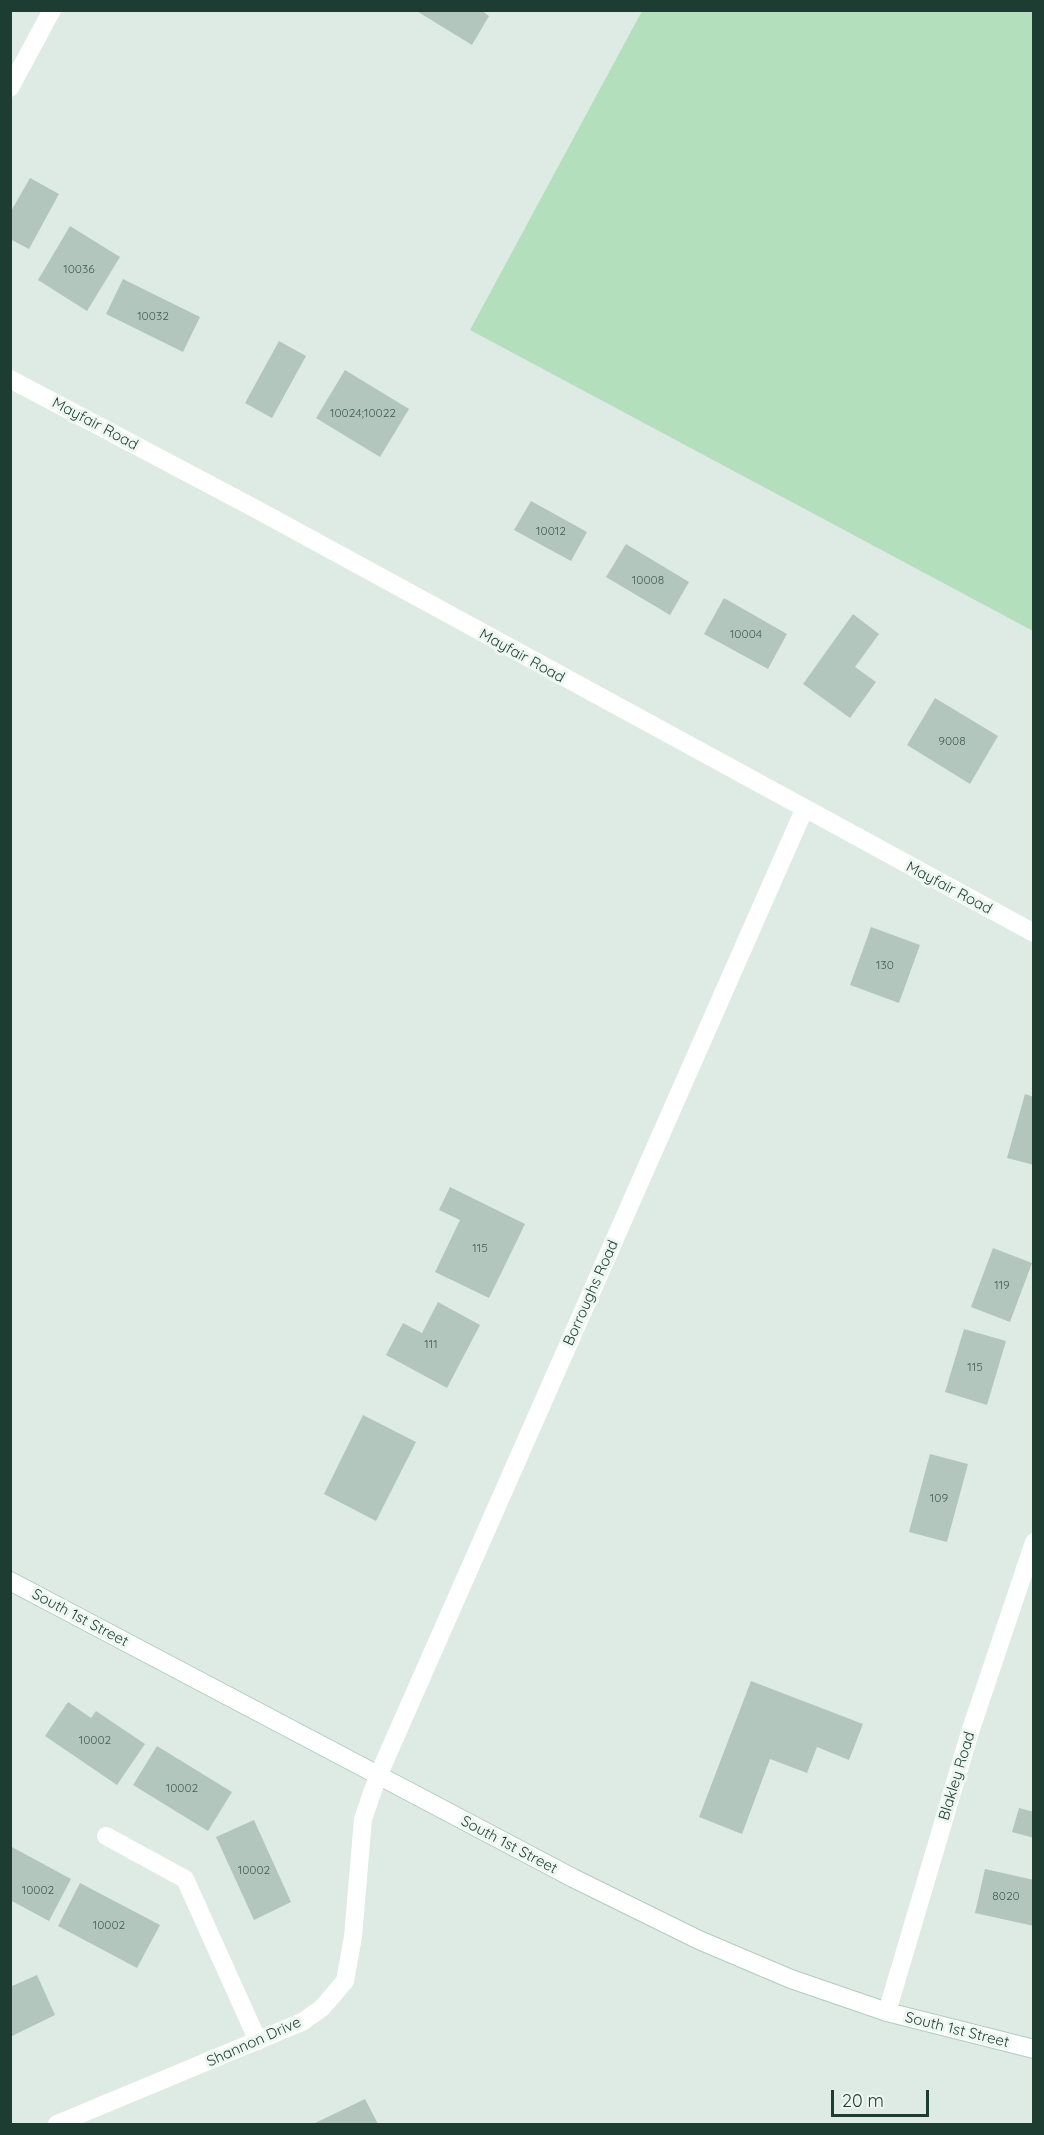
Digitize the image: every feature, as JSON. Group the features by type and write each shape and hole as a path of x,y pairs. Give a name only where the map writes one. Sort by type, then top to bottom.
{"street":[{"path":"10,88 52,10"},
{"name":"Mayfair Road","path":"10,379 254,508 804,810 1034,933"},
{"name":"Borroughs Road","path":"378,1776 804,810"},
{"name":"Blakley Road","path":"887,2012 970,1732 1034,1542"},
{"name":"South 1st Street","path":"10,1581 573,1878 699,1940 791,1979 887,2012 1034,2049"},
{"name":"Shannon Drive","path":"57,2124 258,2042 302,2022 322,2008 345,1981 353,1937 363,1819 378,1776"},
{"path":"106,1836 185,1879 258,2042"}],"green space":[{"path":"642,11 1033,11 1033,631 470,330"}],"building":[{"path":"415,10 481,10 489,16 472,45"},
{"path":"30,178 59,194 29,249 10,239 10,213"},
{"path":"70,226 120,257 87,311 38,280"},
{"path":"123,279 200,317 183,352 106,314"},
{"path":"279,341 306,356 272,418 245,403"},
{"path":"345,370 409,409 380,457 316,418"},
{"path":"531,501 587,532 571,561 514,530"},
{"path":"626,544 689,582 670,615 606,577"},
{"path":"724,598 787,634 768,669 704,634"},
{"path":"853,614 879,634 855,667 876,682 850,718 803,684"},
{"path":"935,698 998,736 970,784 907,745"},
{"path":"871,927 920,945 899,1003 850,985"},
{"path":"1025,1094 1034,1097 1034,1165 1007,1158"},
{"path":"450,1187 525,1224 489,1298 435,1272 460,1220 439,1210"},
{"path":"993,1248 1032,1263 1010,1322 971,1307"},
{"path":"438,1302 480,1325 447,1388 386,1355 403,1323 422,1333"},
{"path":"964,1329 1006,1341 987,1405 945,1392"},
{"path":"363,1415 416,1442 376,1521 324,1494"},
{"path":"930,1454 968,1464 947,1542 909,1532"},
{"path":"751,1681 863,1724 849,1760 817,1747 807,1773 770,1759 742,1834 699,1817"},
{"path":"68,1702 91,1718 96,1711 145,1744 117,1785 45,1736"},
{"path":"157,1746 232,1792 208,1831 133,1785"},
{"path":"1019,1808 1034,1812 1034,1838 1012,1832"},
{"path":"254,1820 291,1902 254,1920 216,1837"},
{"path":"10,1846 71,1879 49,1921 10,1900"},
{"path":"985,1869 1034,1880 1034,1926 975,1913"},
{"path":"80,1883 160,1925 137,1968 58,1926"},
{"path":"37,1975 55,2015 10,2037 10,1987"},
{"path":"365,2099 378,2124 313,2124"}]}
